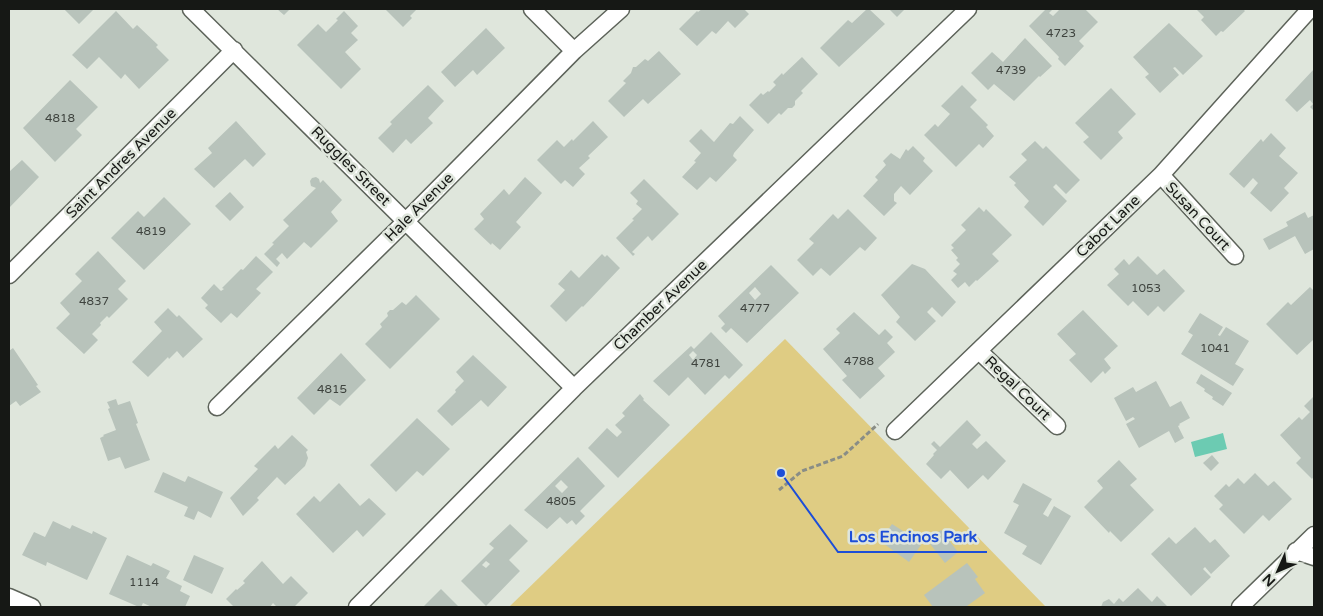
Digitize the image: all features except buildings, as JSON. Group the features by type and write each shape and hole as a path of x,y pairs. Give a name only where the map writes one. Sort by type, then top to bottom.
{"street":[{"name":"Ruggles Street","path":"191,9 574,388"},
{"path":"532,9 574,51"},
{"name":"Hale Avenue","path":"217,407 574,51 621,9"},
{"name":"Chamber Avenue","path":"357,607 574,388 968,9"},
{"name":"Cabot Lane","path":"895,431 1160,175 1310,9"},
{"name":"Saint Andres Avenue","path":"9,275 234,50"},
{"name":"Susan Court","path":"1160,175 1235,256"},
{"name":"Regal Court","path":"979,351 1057,426"},
{"path":"1240,607 1314,535"},
{"path":"1296,551 1314,557"},
{"path":"9,597 32,607"}],"path":[{"path":"779,490 802,471 843,456 877,424 895,431"}],"shaded area":[{"path":"785,339 1046,607 509,607"},
{"path":"1223,433 1227,449 1195,457 1191,442"}],"place":[{"name":"Los Encinos Park","path":"781,473"}]}
